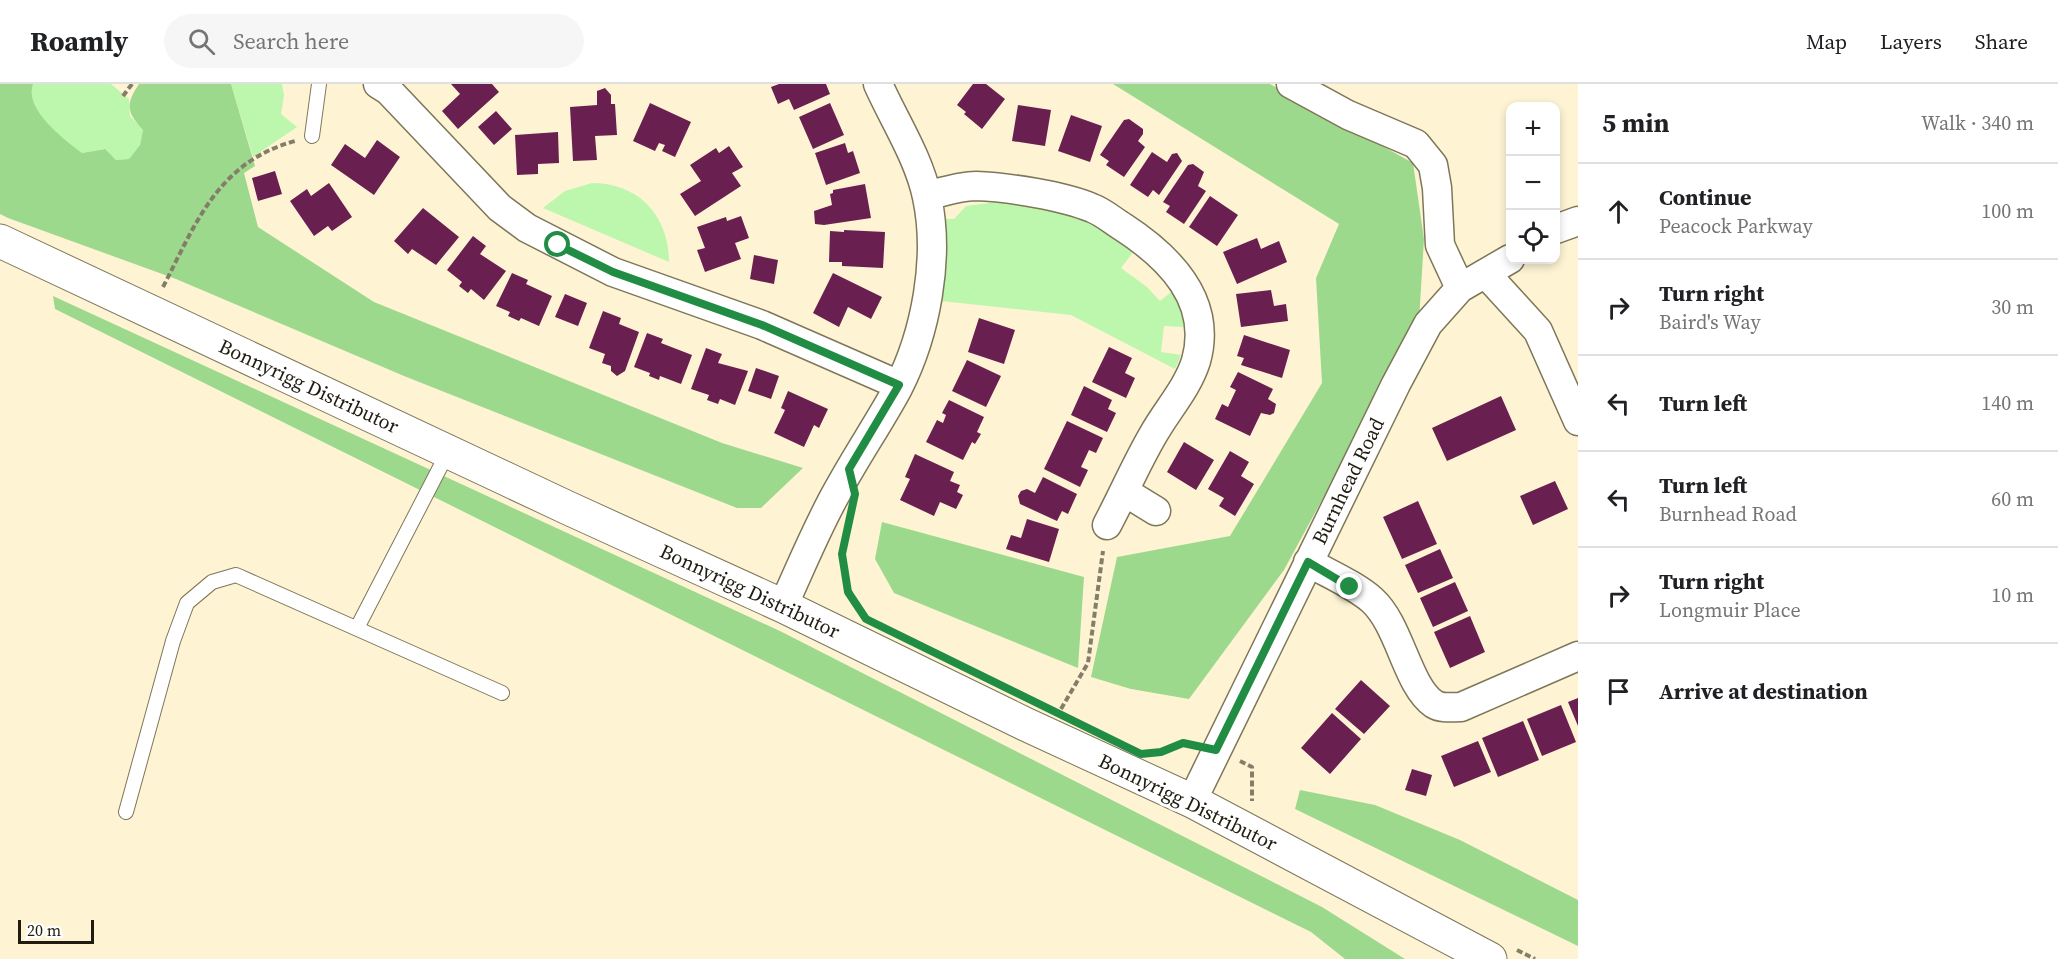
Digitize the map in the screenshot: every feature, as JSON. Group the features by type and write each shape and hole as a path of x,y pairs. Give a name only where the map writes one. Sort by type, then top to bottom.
{"main road":[{"name":"Bonnyrigg Distributor","path":"0,242 783,606 1025,724 1192,801 1503,954"}],"street":[{"path":"378,84 389,91 500,208 527,228 613,272 762,325 899,385"},
{"path":"783,606 828,508 899,385 924,317 931,275 932,234 927,196 915,164 878,84"},
{"path":"1291,84 1348,115 1416,144 1433,165 1437,188 1440,245 1460,288"},
{"path":"927,196 975,186 1060,198 1093,208 1144,240 1170,263 1182,280 1196,309 1199,334 1196,360 1180,395 1153,435 1107,525"},
{"path":"1560,228 1578,221"},
{"name":"Burnhead Road","path":"1192,801 1308,562 1428,324 1460,288 1487,275 1506,262"},
{"path":"1487,275 1538,331 1578,421"},
{"path":"1125,492 1156,511"},
{"path":"1308,562 1372,599 1386,615 1424,694 1435,705 1446,708 1461,707 1578,656"}],"lane":[{"path":"312,136 319,84"},
{"path":"357,628 448,452"},
{"path":"126,812 173,642 187,603 212,582 236,575 502,693"}],"path":[{"path":"123,96 132,84"},
{"path":"150,312 198,219 223,181 272,147 312,136"},
{"path":"1058,715 1088,663 1107,525"},
{"path":"846,534 842,554 848,592 866,619"},
{"path":"1151,753 1183,743 1216,750 1252,767 1252,802 1259,810"},
{"path":"1503,954 1535,959"}],"green space":[{"path":"0,84 33,84 34,104 56,132 82,153 105,149 116,160 129,159 140,145 143,130 130,108 131,98 139,84 231,84 255,166 244,173 258,227 374,302 722,443 803,468 761,508 737,508 404,376 176,279 8,218 0,214"},
{"path":"33,84 111,84 129,99 130,116 143,130 140,145 129,159 116,160 104,149 82,153 56,132 40,114 34,104"},
{"path":"231,84 282,84 284,95 281,114 297,127 253,157"},
{"path":"1113,84 1270,84 1413,163 1424,239 1419,321 1284,570 1189,699 1131,689 1091,677 1117,557 1230,536 1322,383 1316,278 1339,224"},
{"path":"592,183 609,184 623,189 648,205 657,216 663,230 668,245 669,262 543,208 565,191"},
{"path":"997,202 1047,206 1087,220 1134,251 1121,268 1147,287 1160,301 1175,289 1183,312 1184,327 1164,326 1161,352 1181,355 1175,369 1071,315 941,301 944,219 954,219 966,206"},
{"path":"53,296 780,631 1322,907 1405,959 1345,959 1311,932 55,309"},
{"path":"882,522 1084,577 1078,668 894,593 875,559"},
{"path":"1300,790 1375,805 1460,840 1578,900 1578,946 1295,809"}],"building":[{"path":"451,84 492,84 499,92 458,129 442,111 460,94"},
{"path":"779,84 826,84 830,94 794,110 789,99 778,104 771,87"},
{"path":"973,84 986,84 1005,99 982,129 957,105"},
{"path":"605,88 611,95 611,104 615,104 617,135 595,136 597,160 573,161 570,107 597,105 597,91"},
{"path":"650,103 691,122 675,157 662,151 665,145 659,143 655,151 633,141"},
{"path":"830,103 844,135 813,149 799,117"},
{"path":"1018,105 1051,110 1045,146 1012,141"},
{"path":"496,111 512,129 494,145 478,127"},
{"path":"1071,115 1102,126 1090,162 1058,151"},
{"path":"1129,119 1143,129 1143,134 1138,141 1145,147 1124,177 1106,165 1109,161 1100,155 1124,120"},
{"path":"558,132 559,163 538,164 538,174 517,175 515,135"},
{"path":"377,140 400,157 374,195 331,165 345,144 365,158"},
{"path":"845,143 848,153 853,151 860,173 826,185 815,153"},
{"path":"729,146 743,167 732,173 741,186 695,216 680,194 701,181 690,165 716,148 719,153"},
{"path":"1152,152 1167,162 1172,154 1177,153 1182,161 1159,195 1153,190 1148,197 1130,185"},
{"path":"1193,164 1204,172 1198,186 1206,191 1184,224 1166,212 1170,206 1163,202 1188,165"},
{"path":"275,171 282,194 258,201 252,178"},
{"path":"329,183 352,217 332,231 328,226 314,236 290,201 307,189 311,196"},
{"path":"865,184 871,218 824,225 815,224 814,211 832,205 830,194 833,190"},
{"path":"1210,196 1238,215 1217,246 1189,227"},
{"path":"423,208 459,237 436,265 412,249 408,254 394,241"},
{"path":"741,216 749,238 735,243 741,259 705,272 697,250 705,248 697,227 726,217 727,221"},
{"path":"844,230 885,232 883,268 842,266 842,262 829,262 830,231 844,232"},
{"path":"473,236 486,246 480,254 506,271 484,300 471,289 468,293 459,286 462,282 447,270"},
{"path":"1257,238 1261,249 1279,241 1287,262 1237,284 1223,252"},
{"path":"754,255 778,260 774,284 750,279"},
{"path":"512,273 528,280 526,284 552,296 539,326 521,318 519,321 508,316 510,312 496,306"},
{"path":"833,273 882,297 871,319 848,307 839,327 813,313"},
{"path":"1271,290 1274,306 1286,304 1288,321 1241,327 1236,294"},
{"path":"565,294 587,303 578,326 555,317"},
{"path":"603,311 621,318 619,324 639,332 625,371 617,376 611,371 611,366 602,363 605,354 589,348"},
{"path":"979,318 1015,330 1004,364 968,352"},
{"path":"647,333 663,339 661,343 692,355 681,384 660,376 659,380 649,376 650,373 634,367"},
{"path":"1244,335 1290,350 1282,378 1241,365 1244,358 1237,356"},
{"path":"1109,347 1132,358 1125,373 1135,378 1126,398 1092,382"},
{"path":"706,348 722,354 718,363 748,371 735,405 720,399 718,404 707,400 709,395 691,389"},
{"path":"967,360 1001,376 986,407 952,391"},
{"path":"756,368 779,376 771,399 748,391"},
{"path":"1238,372 1273,389 1268,399 1276,404 1274,413 1270,415 1261,413 1250,436 1215,419 1222,404 1228,407 1236,390 1230,387"},
{"path":"1084,386 1112,400 1108,409 1116,413 1107,432 1071,415"},
{"path":"788,391 828,409 819,428 814,425 804,447 774,433 785,410 781,408"},
{"path":"1501,396 1516,430 1447,461 1432,428"},
{"path":"949,400 984,417 977,432 981,434 975,444 972,442 963,460 926,442 937,420 943,423 946,415 942,413"},
{"path":"1067,421 1103,438 1096,453 1089,450 1081,467 1088,470 1080,487 1044,469"},
{"path":"1184,442 1214,460 1196,490 1167,472"},
{"path":"1230,451 1249,462 1241,476 1254,484 1235,516 1219,506 1224,498 1208,489"},
{"path":"915,454 954,472 950,481 960,485 957,492 963,495 956,509 940,502 934,516 900,500 910,479 905,477"},
{"path":"1043,477 1077,494 1068,514 1062,511 1057,521 1020,504 1018,496 1021,491 1027,489 1035,493"},
{"path":"1555,481 1568,509 1533,525 1520,496"},
{"path":"1418,501 1437,544 1402,559 1383,517"},
{"path":"1027,519 1059,529 1049,562 1006,549 1011,535 1021,538"},
{"path":"1440,549 1453,578 1418,593 1405,565"},
{"path":"1455,582 1468,611 1433,627 1420,598"},
{"path":"1470,616 1485,652 1450,668 1434,632"},
{"path":"1361,680 1390,706 1364,734 1335,709"},
{"path":"1578,698 1578,726 1568,702"},
{"path":"1561,705 1576,742 1542,756 1527,719"},
{"path":"1332,713 1361,739 1330,774 1301,748"},
{"path":"1523,721 1539,760 1498,777 1482,738"},
{"path":"1478,741 1491,772 1454,787 1441,756"},
{"path":"1412,769 1432,775 1426,796 1405,790"}],"route":[{"path":"558,245 613,272 762,325 899,385 849,469 855,494 842,554 848,592 866,619 1141,754 1161,752 1183,743 1216,750 1308,562 1350,587"}]}
